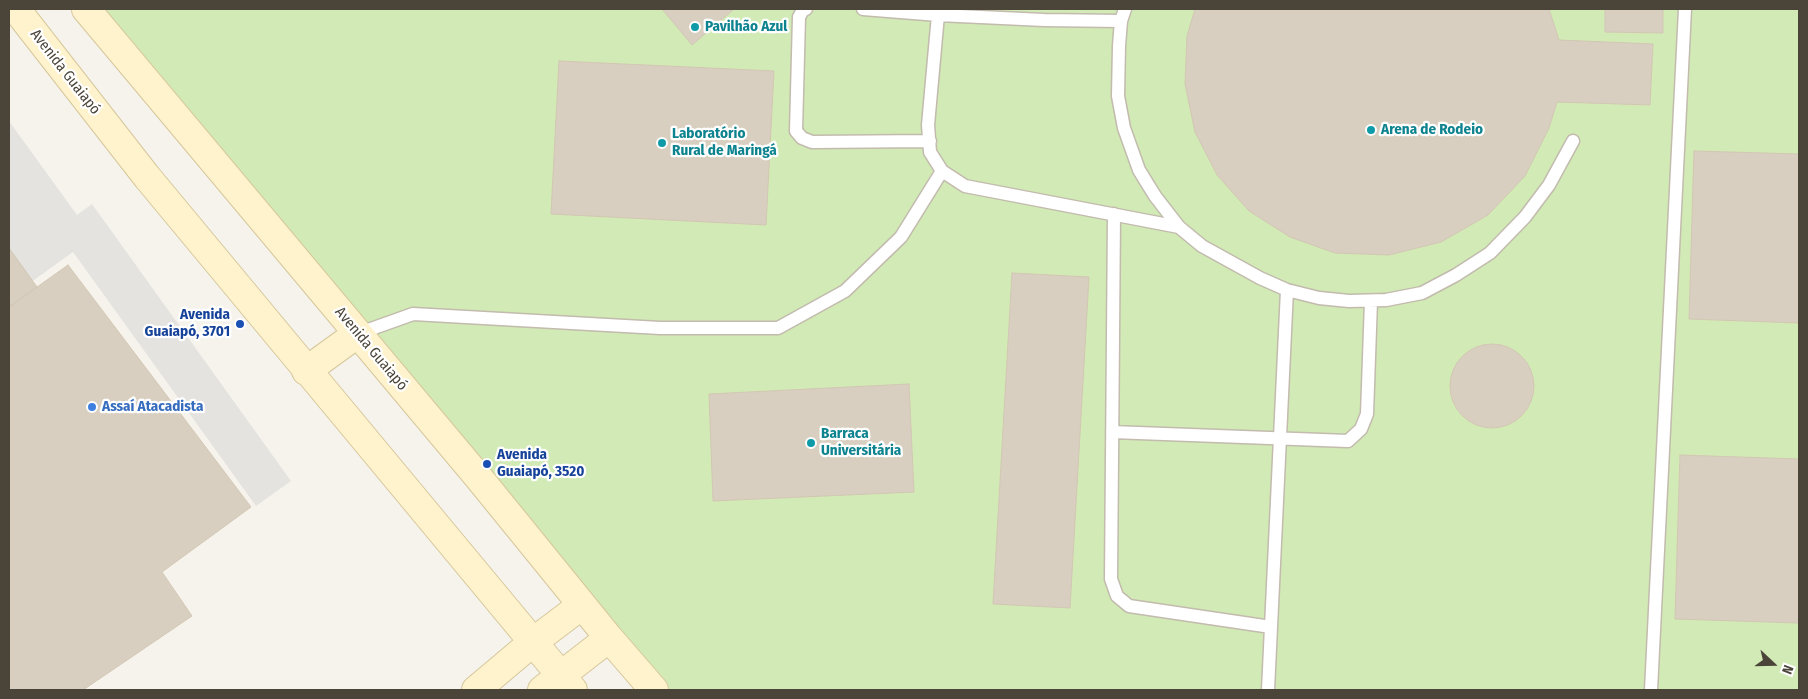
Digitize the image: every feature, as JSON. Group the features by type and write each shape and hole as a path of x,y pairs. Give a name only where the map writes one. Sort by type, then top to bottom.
{"main road":[{"name":"Avenida Guaiapó","path":"16,9 147,177 306,371 533,642 558,685"},
{"name":"Avenida Guaiapó","path":"86,9 654,690"},
{"path":"306,371 357,334"},
{"path":"476,690 533,642 582,605"},
{"path":"558,685 609,638"}],"lane":[{"path":"806,9 803,10 799,18 796,131 802,138 812,142 930,141"},
{"path":"862,9 938,16 1123,15 1118,96 1124,128 1139,170 1155,196 1179,227 1202,246 1230,263 1287,290 1320,298 1349,302 1386,300 1422,293 1456,275 1490,253 1524,217 1544,191 1573,141"},
{"path":"1651,690 1685,9"},
{"path":"938,16 928,125 930,152 942,171 965,186 1179,227"},
{"path":"357,334 413,314 660,328 778,328 845,291 901,237 942,171"},
{"path":"1114,214 1111,579 1117,596 1128,606 1271,627"},
{"path":"1268,690 1287,290"},
{"path":"1112,432 1348,441 1361,429 1367,414 1371,301"}],"green space":[{"path":"86,9 1799,9 1799,690 654,690"}],"shaded area":[{"path":"9,121 77,215 92,204 291,481 256,506 73,252 9,298"}],"building":[{"name":"Pavilhão Azul","path":"662,9 734,9 692,45"},
{"name":"Arena de Rodeio","path":"1195,9 1549,9 1559,40 1653,44 1650,105 1557,102 1549,128 1525,176 1488,215 1441,242 1389,255 1335,253 1290,237 1249,211 1217,175 1195,132 1185,84 1187,36"},
{"path":"1605,9 1663,9 1663,33 1605,32"},
{"name":"Laboratório Rural de Maringá","path":"559,61 774,71 766,225 551,214"},
{"path":"1694,151 1799,154 1799,323 1689,319"},
{"path":"9,248 37,287 9,307"},
{"name":"Assaí Atacadista","path":"68,265 251,507 162,572 192,616 83,690 9,690 9,307"},
{"path":"1012,273 1089,277 1070,608 993,604"},
{"path":"1492,344 1515,351 1527,363 1534,386 1527,409 1515,421 1492,428 1469,421 1457,409 1450,386 1457,363 1469,351"},
{"name":"Barraca Universitária","path":"909,384 914,492 713,501 709,394"},
{"path":"1680,455 1799,459 1799,623 1675,619"}],"place":[{"name":"Pavilhão Azul","path":"695,27"},
{"name":"Arena de Rodeio","path":"1371,130"},
{"name":"Laboratório Rural de Maringá","path":"662,143"},
{"name":"Avenida Guaiapó, 3701","path":"240,324"},
{"name":"Assaí Atacadista","path":"92,407"},
{"name":"Barraca Universitária","path":"811,443"},
{"name":"Avenida Guaiapó, 3520","path":"487,464"}]}
